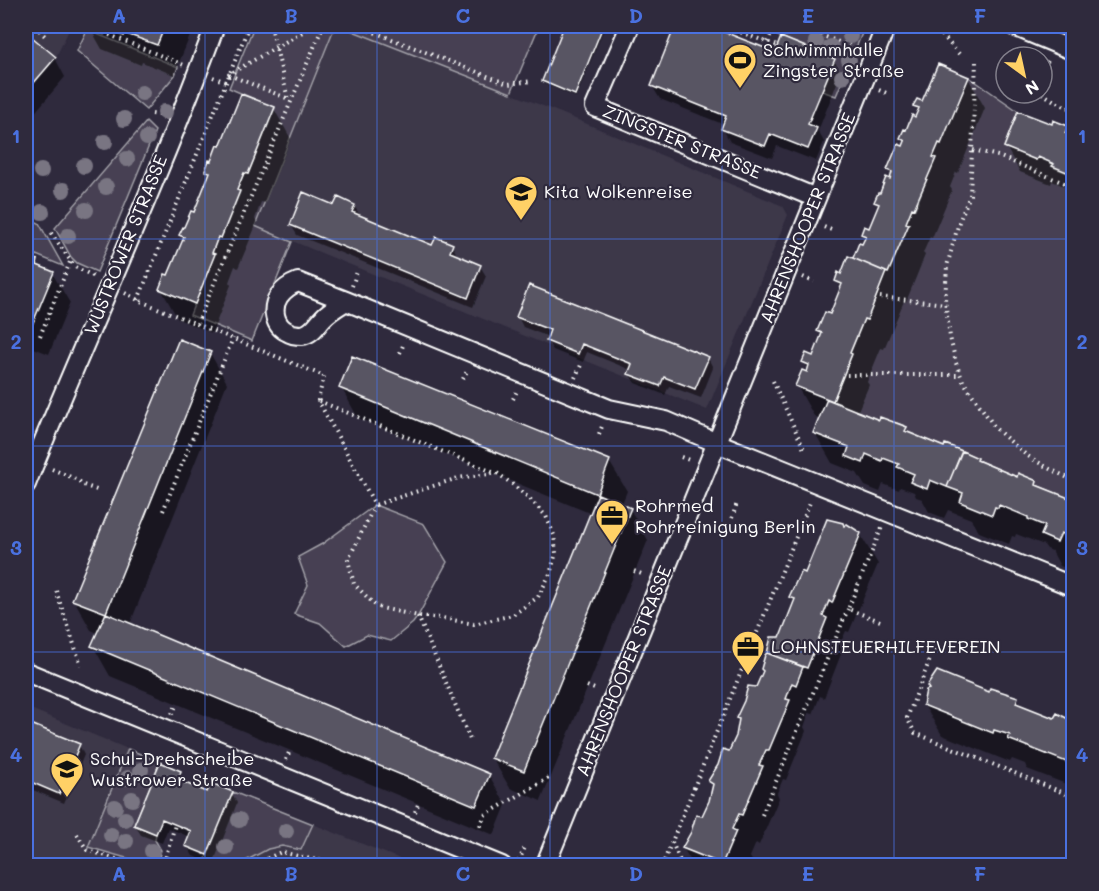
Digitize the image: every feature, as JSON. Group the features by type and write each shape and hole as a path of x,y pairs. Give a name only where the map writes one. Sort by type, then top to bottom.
{"street":[{"name":"WUSTROWER STRASSE","path":"26,484 30,460 110,284 215,26"},
{"name":"ZINGSTER STRASSE","path":"630,26 595,107 816,198"},
{"name":"AHRENSHOOPER STRASSE","path":"545,866 886,26"},
{"path":"1014,26 1074,51"},
{"path":"346,300 609,409 666,421 1074,587"},
{"path":"26,672 502,866"}],"path":[{"path":"35,26 45,36"},
{"path":"87,26 183,64"},
{"path":"138,300 249,26"},
{"path":"271,26 290,100"},
{"path":"228,75 313,26"},
{"path":"197,324 323,26"},
{"path":"358,26 508,84 532,81"},
{"path":"724,26 777,46"},
{"path":"767,42 775,26"},
{"path":"798,26 861,50"},
{"path":"934,26 960,56"},
{"path":"976,62 970,195 959,222 947,266 946,304 950,337 960,375 996,429 1026,454 1074,481"},
{"path":"228,75 290,100"},
{"path":"1054,101 1072,109 1074,99"},
{"path":"152,114 159,115"},
{"path":"973,150 998,156 1074,187"},
{"path":"51,232 75,267 138,300 324,376 318,400 375,505"},
{"path":"40,336 70,262"},
{"path":"880,297 946,304"},
{"path":"164,512 233,338"},
{"path":"847,375 960,375"},
{"path":"773,381 804,449"},
{"path":"318,400 497,474 530,499 546,516 554,535 556,553 550,573 538,597 513,615 474,624 377,607 354,584 348,560 375,505 458,478 497,474"},
{"path":"30,460 97,490"},
{"path":"662,866 813,496"},
{"path":"732,518 737,503"},
{"path":"762,815 888,512"},
{"path":"57,591 81,665"},
{"path":"848,609 880,621"},
{"path":"418,616 471,742"},
{"path":"936,644 907,718 915,733 1074,797"},
{"path":"480,826 485,815 549,778"},
{"path":"158,866 165,859 176,825"},
{"path":"77,834 87,850 139,866"},
{"path":"672,842 682,866"},
{"path":"517,866 526,845"},
{"path":"251,866 281,852 354,866"},
{"path":"300,866 304,858"}],"shaded area":[{"path":"26,26 71,26 56,57 26,92"},
{"path":"254,26 335,26 255,226 292,242 252,341 190,315 214,254 212,253 218,237 221,238 240,192 237,190 244,173 248,174 275,108 229,88"},
{"name":"Kita Wolkenreise","path":"335,26 561,113 783,206 788,215 707,410 255,226"},
{"path":"340,26 539,26 511,93"},
{"path":"753,26 865,26 836,96 822,91 835,59"},
{"path":"87,30 178,67 175,75 146,110 77,51"},
{"path":"969,77 994,94 994,105 1009,105 1018,111 1004,147 1036,160 1038,157 1054,164 1053,167 1073,175 1073,500 1036,485 1037,481 1018,474 1017,477 946,444 944,447 905,431 907,427 879,420 833,401 864,319 867,320 886,272 889,272 909,224 906,223 912,208 915,209 935,159 933,157"},
{"path":"146,122 155,131 97,272 77,263 71,257 55,228"},
{"path":"26,217 39,223 63,266 29,252 28,256 26,255"},
{"path":"375,505 424,524 447,562 413,623 391,641 367,635 346,646 320,623 294,614 308,585 298,557 322,544"},
{"name":"Schul-Drehscheibe Wustrower Straße","path":"26,707 128,749 87,850 139,865 26,865"},
{"path":"128,749 160,762 134,825 156,834 155,840 161,850 159,857 147,864 88,847"},
{"name":"Schul-Drehscheibe Wustrower Straße","path":"233,792 415,865 204,866"},
{"path":"233,792 313,824 301,850 282,846 268,849 238,865 203,866"}],"building":[{"path":"98,26 165,26 157,45"},
{"path":"564,26 603,26 575,95 542,81"},
{"name":"Schwimmhalle Zingster Straße","path":"675,26 709,26 775,52 781,37 835,59 808,124 817,128 808,149 770,134 765,146 721,129 726,116 651,86"},
{"path":"26,32 56,57 26,92"},
{"path":"938,64 969,77 941,144 939,143 933,157 936,158 914,209 912,208 906,223 909,224 888,273 853,258 859,243 862,244 866,236 861,234 864,226 869,228 879,204 874,202 878,193 886,177 890,179 892,172 887,170 898,144 903,146 905,141 900,138 912,115 915,117 919,108 913,106 917,99 922,101"},
{"path":"241,94 275,107 248,174 244,173 237,190 240,191 221,238 218,237 212,253 215,254 195,304 159,289 165,274 168,275 184,237 179,235 191,211 194,212 210,172 205,171 209,160 211,161 217,145 220,146"},
{"path":"1018,111 1052,124 1053,120 1068,126 1065,133 1074,137 1074,175 1038,157 1036,160 1004,147"},
{"path":"303,192 334,205 338,197 355,205 352,212 432,245 436,237 453,244 450,252 481,265 468,298 290,225"},
{"path":"26,255 38,260 37,265 54,272 32,325 26,322"},
{"path":"848,256 886,272 867,320 864,319 850,353 852,354 833,401 795,386 802,370 807,372 809,365 802,362 806,353 813,356 822,333 817,331 825,312 830,314 842,284 835,281 838,272 841,274"},
{"path":"529,285 709,357 695,389 664,377 660,386 628,374 632,364 582,344 578,354 546,341 550,330 516,317"},
{"path":"179,339 211,352 106,613 72,600"},
{"path":"352,356 610,460 597,494 339,388"},
{"path":"827,399 879,420 880,417 907,427 905,431 944,447 945,444 962,451 947,487 930,480 927,489 910,482 914,474 897,467 899,464 883,458 882,461 866,454 863,463 846,456 849,447 813,433"},
{"path":"962,451 1017,477 1018,473 1037,481 1036,485 1074,500 1074,538 1061,533 1057,542 1041,535 1045,526 999,505 998,508 995,507 992,515 960,502 963,493 947,487"},
{"path":"598,494 631,508 524,771 491,758"},
{"path":"827,519 843,523 844,526 847,524 861,533 832,603 829,601 823,616 827,618 807,668 767,653 771,637 780,637 795,599 789,597 801,571 805,573"},
{"path":"106,613 490,774 476,806 91,646"},
{"path":"767,653 803,667 796,685 792,683 786,699 790,700 769,750 766,750 759,765 763,766 742,815 739,814 732,829 736,831 722,864 682,848 691,832 696,815 702,816 709,801 713,784 708,781 718,765 723,749 729,751 736,736 739,719 736,718 748,686 756,687"},
{"path":"937,671 989,692 990,688 1018,697 1016,703 1054,718 1057,713 1074,722 1074,765 1008,739 1010,735 994,730 993,733 923,705 926,690 929,689 927,686"},
{"path":"26,722 80,744 59,794 26,780"},
{"path":"160,762 181,771 178,780 207,792 211,783 233,792 207,855 185,846 191,831 162,819 156,834 134,825"}],"place":[{"name":"Schwimmhalle Zingster Straße","path":"740,89"},
{"name":"Kita Wolkenreise","path":"521,221"},
{"name":"Rohrmed Rohrreinigung Berlin","path":"612,545"},
{"name":"LOHNSTEUERHILFEVEREIN","path":"748,676"},
{"name":"Schul-Drehscheibe Wustrower Straße","path":"67,798"}]}
